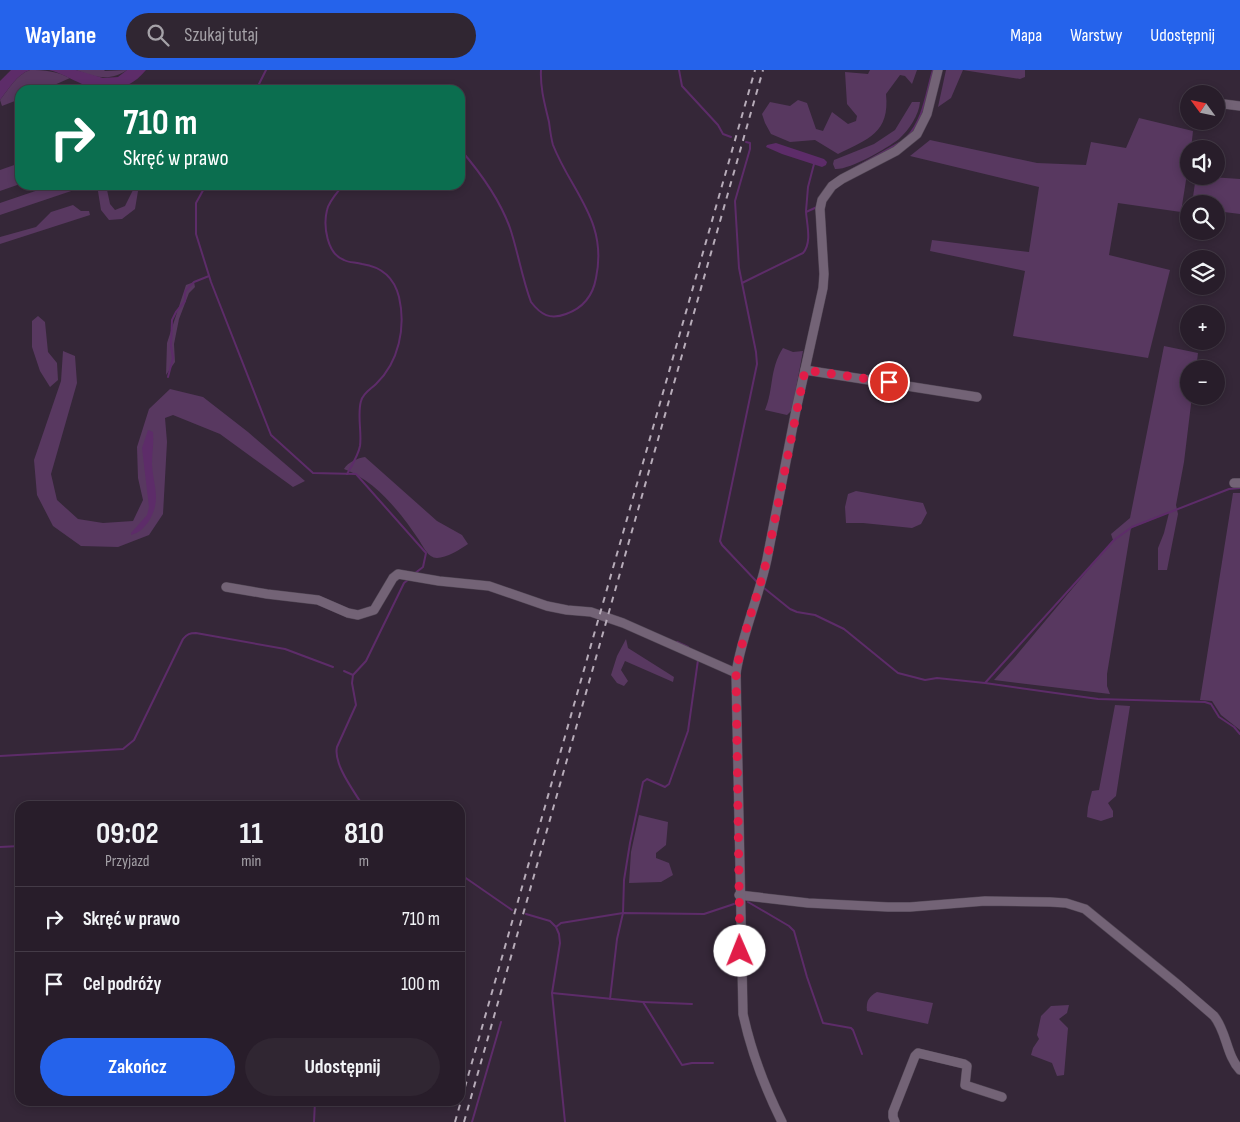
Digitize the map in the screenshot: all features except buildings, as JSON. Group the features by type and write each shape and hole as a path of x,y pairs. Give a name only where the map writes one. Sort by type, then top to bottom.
{"street":[{"path":"782,1122 746,1029 743,1014 739,895 736,673 738,658 761,585 823,288 824,274 820,209 822,200 832,186 842,179 896,151 917,134 927,114 938,70"},
{"path":"1225,104 1240,106"},
{"path":"805,370 977,397"},
{"path":"226,588 318,600 348,613 358,615 374,610 393,578 398,574 439,581 489,586 547,606 591,612 623,623 736,673"},
{"path":"739,895 857,906 910,907 985,900 1050,902 1077,906 1085,909 1214,1016 1220,1024 1234,1063 1240,1070"},
{"path":"895,1122 893,1112 915,1056 918,1053 964,1064 967,1066 964,1086 1002,1097"}],"shaded area":[{"path":"11,70 30,70 17,79 0,100 0,81"},
{"path":"30,70 50,71 70,78 54,85 15,85 15,101 2,106 0,100 25,72"},
{"path":"49,70 76,70 103,78 118,77 127,70 146,70 140,77 127,85 85,85"},
{"path":"76,70 127,70 114,76 102,77"},
{"path":"870,70 917,70 912,84 905,76 900,75 886,94 884,118 875,133 867,139 838,154 815,140 790,142 771,134 762,114 770,102 790,106 798,100 807,103 816,129 823,131 832,112 848,124 856,121 857,116 847,104 845,72 868,74"},
{"path":"946,70 963,70 951,98 938,107"},
{"path":"963,70 1025,70 1025,77 1020,79"},
{"path":"912,102 920,102 918,112 910,127 899,139 858,163 835,169 834,160 874,144 895,130"},
{"path":"1139,118 1180,128 1180,130 1193,131 1192,140 1180,140 1180,185 1185,185 1184,195 1180,195 1180,212 1118,203 1109,255 1170,270 1148,358 1013,336 1025,271 930,251 932,240 1029,252 1039,187 910,156 930,140 1037,163 1086,165 1091,142 1126,148"},
{"path":"776,143 824,159 827,162 826,165 822,167 766,147"},
{"path":"15,165 15,186 0,191 0,170"},
{"path":"1225,178 1240,179 1240,214 1225,212 1225,195 1193,195 1195,185 1225,185"},
{"path":"38,190 74,190 0,215 0,203"},
{"path":"98,190 107,190 110,204 115,210 125,206 133,190 138,190 135,209 122,219 109,220 101,210"},
{"path":"73,205 81,211 89,211 90,215 0,244 0,237 36,227 51,212"},
{"path":"194,282 195,287 189,293 179,319 174,344 175,362 166,375 167,343 186,285"},
{"path":"38,316 45,322 48,352 57,363 58,380 50,387 40,371 32,347 32,321"},
{"path":"1164,346 1198,353 1197,360 1180,360 1180,405 1191,405 1184,462 1176,505 1178,514 1167,570 1158,570 1158,548 1169,513 1131,528 1107,674 1107,686 1110,694 994,680 1113,540 1111,534 1130,518"},
{"path":"783,348 793,352 803,351 792,410 787,415 765,410 776,364"},
{"path":"63,351 75,356 77,383 51,474 57,500 78,519 103,523 133,521 143,500 138,478 137,447 149,409 170,389 203,397 248,432 305,481 293,487 220,434 173,415 165,418 167,442 163,514 149,535 118,547 81,546 53,526 37,495 34,460 61,381"},
{"path":"148,430 153,432 152,464 156,492 155,506 145,526 139,532 131,535 147,515 149,507 142,448"},
{"path":"365,457 437,521 462,535 468,544 441,558 428,554 404,519 386,498 367,481 344,469 353,461"},
{"path":"856,491 923,503 927,513 921,524 912,528 846,523 845,507 848,494"},
{"path":"1233,493 1240,493 1240,730 1221,715 1212,701 1200,700"},
{"path":"626,639 628,648 674,677 673,682 625,661 621,670 628,681 624,686 617,683 611,675 617,656"},
{"path":"1115,705 1130,706 1116,796 1108,803 1113,811 1113,817 1101,821 1087,817 1088,807 1092,791 1099,790"},
{"path":"639,815 668,822 666,845 656,853 656,858 669,863 673,875 661,882 629,883 631,852"},
{"path":"877,992 933,1003 928,1024 867,1011 868,1000"},
{"path":"1069,1005 1067,1013 1059,1019 1068,1028 1064,1075 1057,1076 1052,1063 1031,1055 1039,1039 1037,1035 1041,1016 1051,1006"}],"waterway":[{"path":"258,85 266,70"},
{"path":"465,155 488,186 506,217 531,302 542,313 551,316 560,316 577,308 590,295 595,284 598,258 597,240 586,208 553,145 544,103 541,70"},
{"path":"679,70 682,86 718,125 723,134 731,137"},
{"path":"907,137 921,114 933,70"},
{"path":"746,142 750,143 750,149 735,201 739,268 757,364 720,541 758,583"},
{"path":"851,170 899,143"},
{"path":"806,211 808,187 814,164"},
{"path":"203,190 196,203 196,234 211,282 271,435 313,473 356,474 426,553 423,567 414,574"},
{"path":"339,190 328,207 326,216 326,231 330,246 338,257 348,262 369,265 386,274 397,290 402,320 399,344 390,365 384,375 362,398 359,412 360,446 347,474"},
{"path":"742,283 803,253 808,239 806,212 817,207"},
{"path":"168,377 173,358 171,346 172,320 185,301 185,292 189,287 194,282 209,276"},
{"path":"985,683 1114,540 1132,527 1229,489 1240,488"},
{"path":"360,801 341,769 338,761 337,747 356,705 352,683 353,675 366,661 404,583 409,579"},
{"path":"764,588 790,609 815,615 844,629 898,673 925,680 937,678 985,683 1098,699 1205,702 1211,704 1219,717 1234,727 1240,734"},
{"path":"0,756 123,749 134,740 183,639 190,634 196,633 285,649 333,667"},
{"path":"677,642 688,647"},
{"path":"610,999 617,939 623,913 624,880 643,782 647,779 665,787 669,784 688,731 698,660"},
{"path":"344,671 353,675"},
{"path":"0,847 15,846"},
{"path":"465,877 512,910"},
{"path":"748,902 789,926 794,931 823,1023 851,1028 862,1054"},
{"path":"556,927 561,923 623,913 704,914 734,904"},
{"path":"526,914 550,921 556,927 559,934 560,943 552,993 565,1122"},
{"path":"552,993 643,1002 682,1065 713,1063"},
{"path":"643,1002 692,1004"},
{"path":"472,1122 501,1022"},
{"path":"314,1122 315,1106"}],"railway":[{"path":"465,1087 755,70"},
{"path":"464,1122 763,70"},
{"path":"455,1122 460,1106"}],"route":[{"path":"740,951 736,673 738,658 762,583 805,370 889,382"}]}
